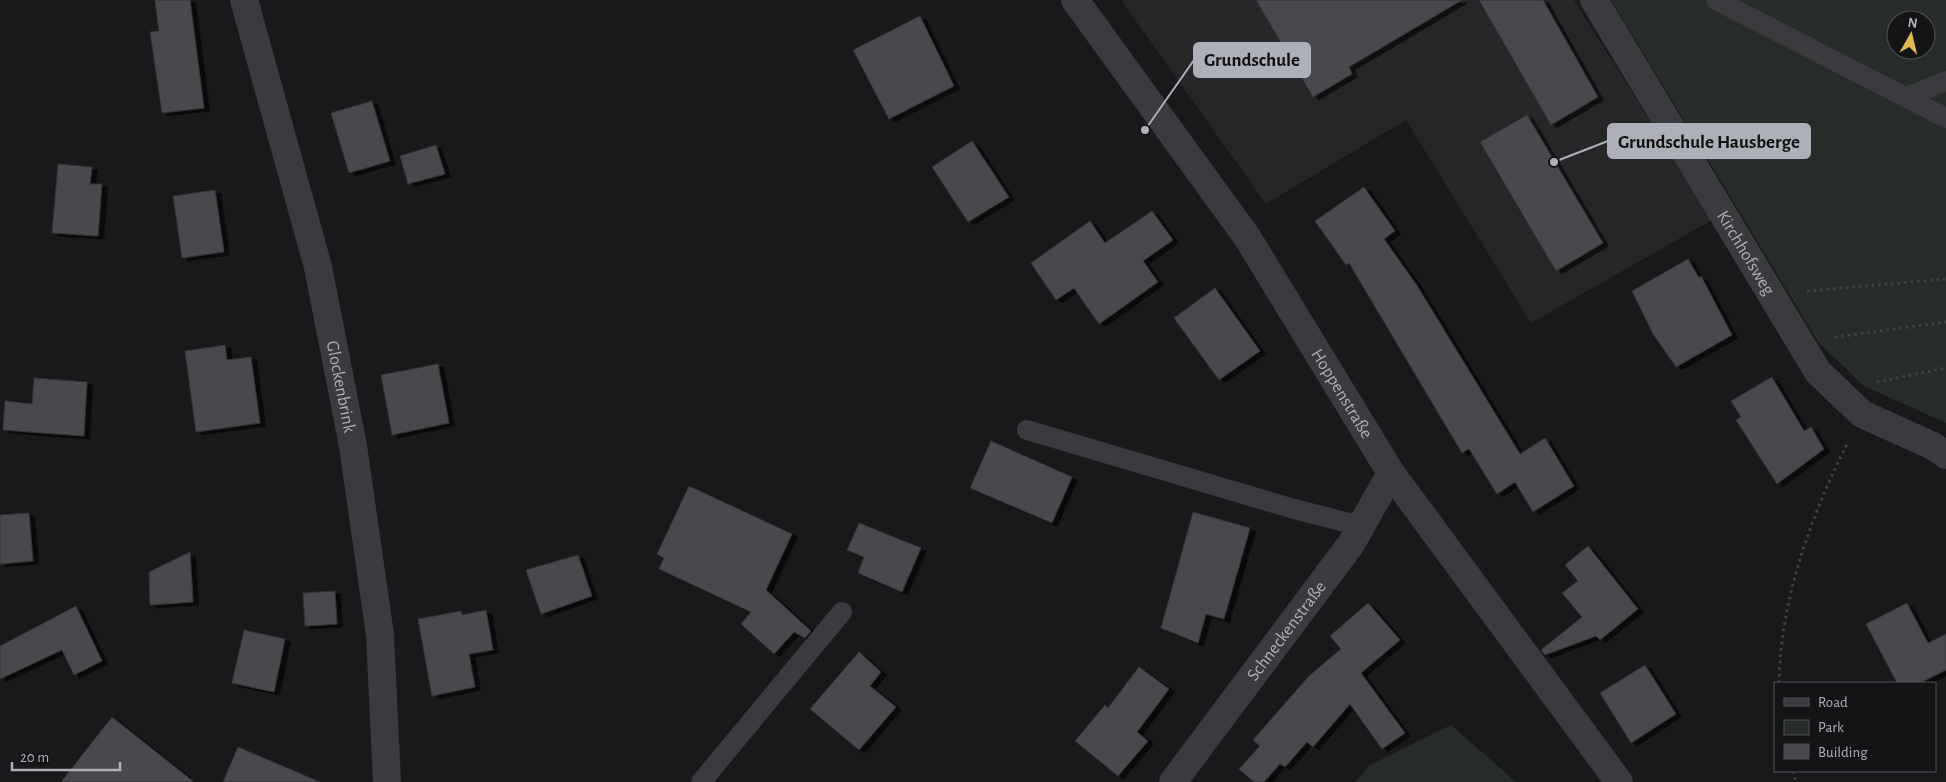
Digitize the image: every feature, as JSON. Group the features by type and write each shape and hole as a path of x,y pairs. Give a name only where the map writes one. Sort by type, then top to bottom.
{"street":[{"name":"Glockenbrink","path":"244,0 318,267 353,446 380,634 386,782"},
{"name":"Hoppenstraße","path":"1075,0 1247,237 1392,473 1619,782"},
{"name":"Kirchhofsweg","path":"1594,0 1818,372 1854,406 1933,446 1946,455"},
{"name":"Schneckenstraße","path":"1173,782 1351,544 1392,473"}],"lane":[{"path":"1716,0 1946,118"},
{"path":"1907,97 1946,81"},
{"path":"1028,430 1294,509 1361,526"},
{"path":"701,782 842,612"}],"path":[{"path":"1806,291 1946,279"},
{"path":"1832,337 1946,322"},
{"path":"1779,682 1784,626 1803,544 1827,485 1854,406 1864,386 1946,368"}],"shaded area":[{"path":"1121,0 1574,0 1712,220 1531,323 1406,120 1266,204"}],"green space":[{"path":"1611,0 1946,0 1946,423 1864,386 1819,343"},
{"path":"1451,725 1516,782 1355,782 1370,765"}],"building":[{"path":"155,0 190,0 204,108 162,113 150,32 159,31"},
{"path":"1256,0 1462,0 1349,67 1352,74 1313,97"},
{"path":"1479,0 1543,0 1598,97 1551,125"},
{"path":"920,16 954,86 889,119 853,50"},
{"path":"372,101 390,161 349,173 331,113"},
{"path":"1527,115 1603,243 1556,271 1480,142"},
{"path":"972,141 1009,197 968,222 932,167"},
{"path":"436,145 445,174 408,184 400,156"},
{"path":"58,164 92,167 90,184 102,184 98,236 52,233"},
{"path":"1364,187 1395,231 1384,239 1416,284 1520,454 1545,438 1574,486 1533,512 1515,482 1497,494 1469,449 1462,453 1349,263 1346,265 1315,221"},
{"path":"215,190 224,252 182,258 173,196"},
{"path":"1152,211 1173,240 1143,261 1158,282 1099,324 1074,288 1056,300 1031,263 1090,221 1105,243"},
{"path":"1688,259 1699,278 1701,276 1732,335 1676,367 1653,334 1632,291"},
{"path":"1215,288 1260,351 1219,380 1174,318"},
{"path":"225,345 227,360 251,357 260,423 196,432 185,351"},
{"path":"438,364 449,423 392,435 381,375"},
{"path":"1772,377 1804,431 1811,427 1824,449 1777,484 1736,420 1741,417 1731,401"},
{"path":"34,378 87,382 84,436 3,430 5,401 32,404"},
{"path":"991,441 1072,477 1052,523 970,488"},
{"path":"689,486 792,534 766,590 811,631 805,638 794,632 774,654 741,624 751,612 659,569 664,558 657,554"},
{"path":"1193,512 1250,528 1224,619 1206,614 1198,643 1161,628"},
{"path":"29,513 33,561 0,564 0,515"},
{"path":"859,523 921,548 902,592 858,573 864,557 847,550"},
{"path":"1588,546 1638,609 1600,640 1596,636 1545,655 1541,650 1582,617 1562,593 1578,581 1565,565"},
{"path":"190,552 193,602 150,605 149,572"},
{"path":"578,555 592,596 541,614 526,570"},
{"path":"335,591 337,624 305,626 303,593"},
{"path":"1368,603 1400,640 1361,673 1405,733 1382,749 1350,704 1313,747 1307,742 1285,767 1280,764 1264,782 1254,782 1239,769 1260,746 1253,740 1309,676 1341,649 1330,636"},
{"path":"1907,603 1928,643 1946,634 1946,670 1922,682 1896,682 1866,624"},
{"path":"76,606 102,661 74,675 62,650 0,679 0,646"},
{"path":"486,610 493,650 469,654 475,687 432,696 418,619 461,611 462,615"},
{"path":"244,630 285,639 274,692 232,683"},
{"path":"859,652 881,672 870,686 896,707 859,750 810,709"},
{"path":"1645,665 1676,714 1631,743 1600,693"},
{"path":"1139,667 1169,689 1137,732 1148,741 1118,776 1075,741 1105,705 1108,708"},
{"path":"112,717 194,782 61,782"},
{"path":"238,747 320,782 223,782"}],"place":[{"name":"Grundschule","path":"1145,130"},
{"name":"Grundschule Hausberge","path":"1554,162"}]}
